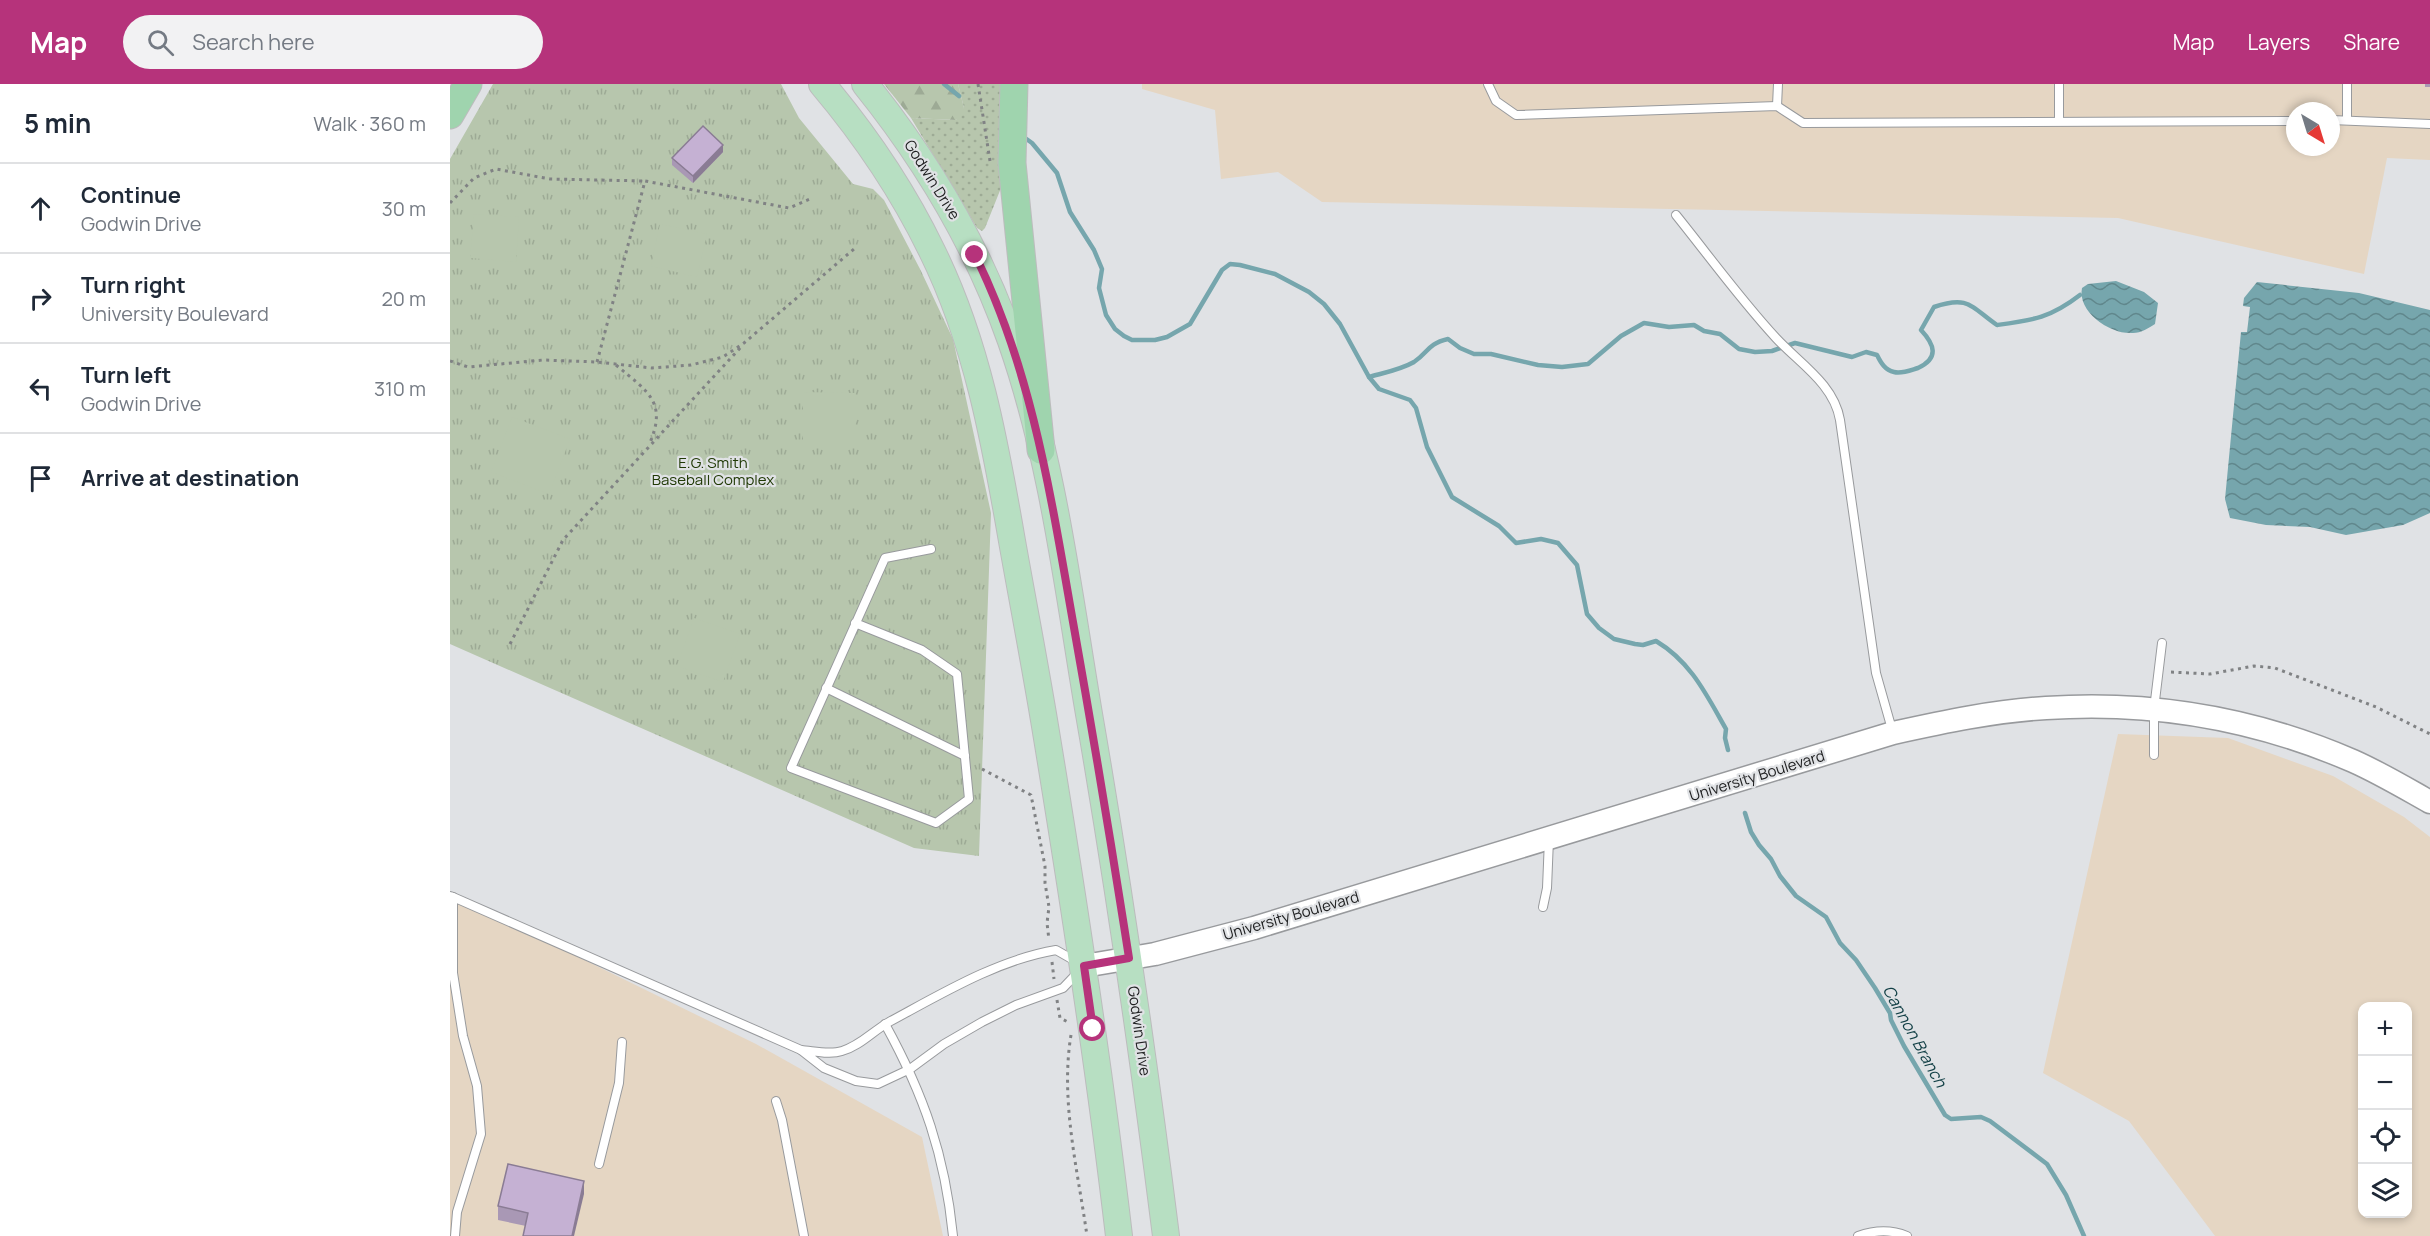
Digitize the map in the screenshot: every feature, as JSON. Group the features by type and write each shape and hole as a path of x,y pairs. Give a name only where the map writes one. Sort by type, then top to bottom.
{"highway":[{"path":"450,115 468,84"},
{"path":"1014,84 1012,163 1041,450"}],"main road":[{"path":"822,84 877,155 910,209 937,262 972,353 987,408 1002,478 1084,966 1119,1236"},
{"name":"Godwin Drive","path":"865,84 924,164 955,217 984,274 1012,343 1029,400 1041,450 1102,784 1129,958 1166,1236"},
{"name":"University Boulevard","path":"1084,966 1155,954 1254,928 1893,733 1995,713 2095,706 2154,710 2216,718 2313,745 2355,762 2430,802"}],"lane":[{"path":"1488,84 1496,101 1516,115 1778,106 1803,123 2286,121"},
{"path":"1778,84 1778,106"},
{"path":"2059,84 2059,121"},
{"path":"2347,84 2347,120"},
{"path":"2340,120 2430,124"},
{"path":"1676,215 1775,337 1826,387 1839,409 1876,673 1893,733"},
{"path":"855,623 922,650 957,674 969,799 936,823 791,768 855,623 885,558 931,549"},
{"path":"2154,756 2154,710 2162,643"},
{"path":"826,688 965,756"},
{"path":"1543,907 1547,888 1549,839"},
{"path":"455,1236 457,1212 481,1134 477,1086 463,1036 453,973 451,897 801,1050 824,1068 856,1082 878,1084 910,1069 944,1044 982,1022 1016,1005 1063,988 1084,966 1056,950 1033,953 961,984 885,1024 842,1051 801,1050"},
{"path":"885,1024 910,1069 926,1109 939,1151 950,1201 953,1236"},
{"path":"599,1164 619,1083 622,1042"},
{"path":"776,1101 782,1120 804,1236"},
{"path":"1858,1236 1875,1230 1896,1231 1907,1236"}],"path":[{"path":"450,203 474,178 496,169 550,179 645,182 789,208 810,199"},
{"path":"597,362 645,182"},
{"path":"450,361 468,367 543,360 597,362 652,368 691,365 723,357 744,343 854,249"},
{"path":"510,644 563,540 744,343"},
{"path":"615,364 645,390 656,410 658,426 647,450"},
{"path":"2159,671 2210,674 2254,666 2275,668 2376,706 2430,734"}],"shaded area":[{"path":"1142,84 2430,84 2430,160 2387,158 2364,274 2118,218 1322,202 1278,172 1221,179 1215,110 1142,89"},
{"path":"2118,734 2228,738 2333,776 2404,817 2430,837 2430,1236 2215,1236 2129,1121 2043,1073"},
{"path":"450,894 756,1044 922,1137 943,1236 450,1236"}],"green space":[{"name":"E.G. Smith Baseball Complex","path":"493,84 781,84 799,118 853,184 873,189 884,200 953,339 991,513 979,856 914,848 450,644 450,159"},
{"path":"884,84 958,84 964,108 963,115 956,120 911,118"},
{"path":"958,84 1003,84 1003,183 982,231 977,228 911,118 956,120 964,108"},
{"path":"474,214 519,217 516,262 470,258"},
{"path":"660,224 707,234 697,277 651,266"},
{"path":"803,392 855,393 855,446 803,446"},
{"path":"512,417 570,439 549,494 491,472"},
{"path":"694,618 740,634 723,682 677,666"}],"water":[{"path":"2116,281 2144,292 2158,303 2155,324 2139,332 2124,333 2106,326 2090,313 2082,297 2082,288 2088,284"},
{"path":"2257,282 2359,293 2430,310 2430,513 2403,525 2346,535 2310,527 2266,525 2230,518 2225,499 2241,332 2247,332 2250,307 2243,306 2244,298"}],"building":[{"path":"703,126 723,145 693,176 672,158"},
{"path":"508,1164 584,1181 572,1236 523,1236 528,1213 498,1206"}],"waterway":[{"name":"Cannon Branch","path":"944,84 959,96"},
{"name":"Cannon Branch","path":"1025,138 1057,173 1070,212 1094,250 1102,269 1099,288 1106,315 1115,329 1132,340 1155,340 1167,337 1190,324 1222,270 1230,264 1275,274 1309,292 1324,304 1340,324 1369,377 1379,389 1410,400 1416,408 1427,447 1452,497 1499,526 1516,543 1541,539 1558,543 1577,565 1587,614 1599,628 1614,639 1643,645 1656,641 1679,659 1697,680 1712,703 1726,729 1725,738 1728,750"},
{"path":"1369,377 1409,365 1432,346 1448,339 1474,354 1491,354 1538,365 1562,367 1588,364 1621,336 1644,323 1669,327 1694,325 1704,331 1720,334 1739,349 1755,352 1772,351 1795,343 1852,357 1866,352 1877,355 1888,370 1903,372 1918,368 1930,360 1932,346 1921,330 1934,307 1955,302 1962,303 1975,308 1997,325 2041,317 2060,309 2080,295"},
{"name":"Cannon Branch","path":"1745,813 1751,832 1771,859 1780,876 1796,896 1826,917 1840,943 1856,960 1875,988 1890,1013 1891,1020 1904,1046 1945,1115 1951,1119 1981,1117 1990,1121 2047,1164 2066,1195 2084,1236"}],"route":[{"path":"975,255 1012,343 1041,450 1102,784 1129,958 1084,966 1093,1029"}]}
